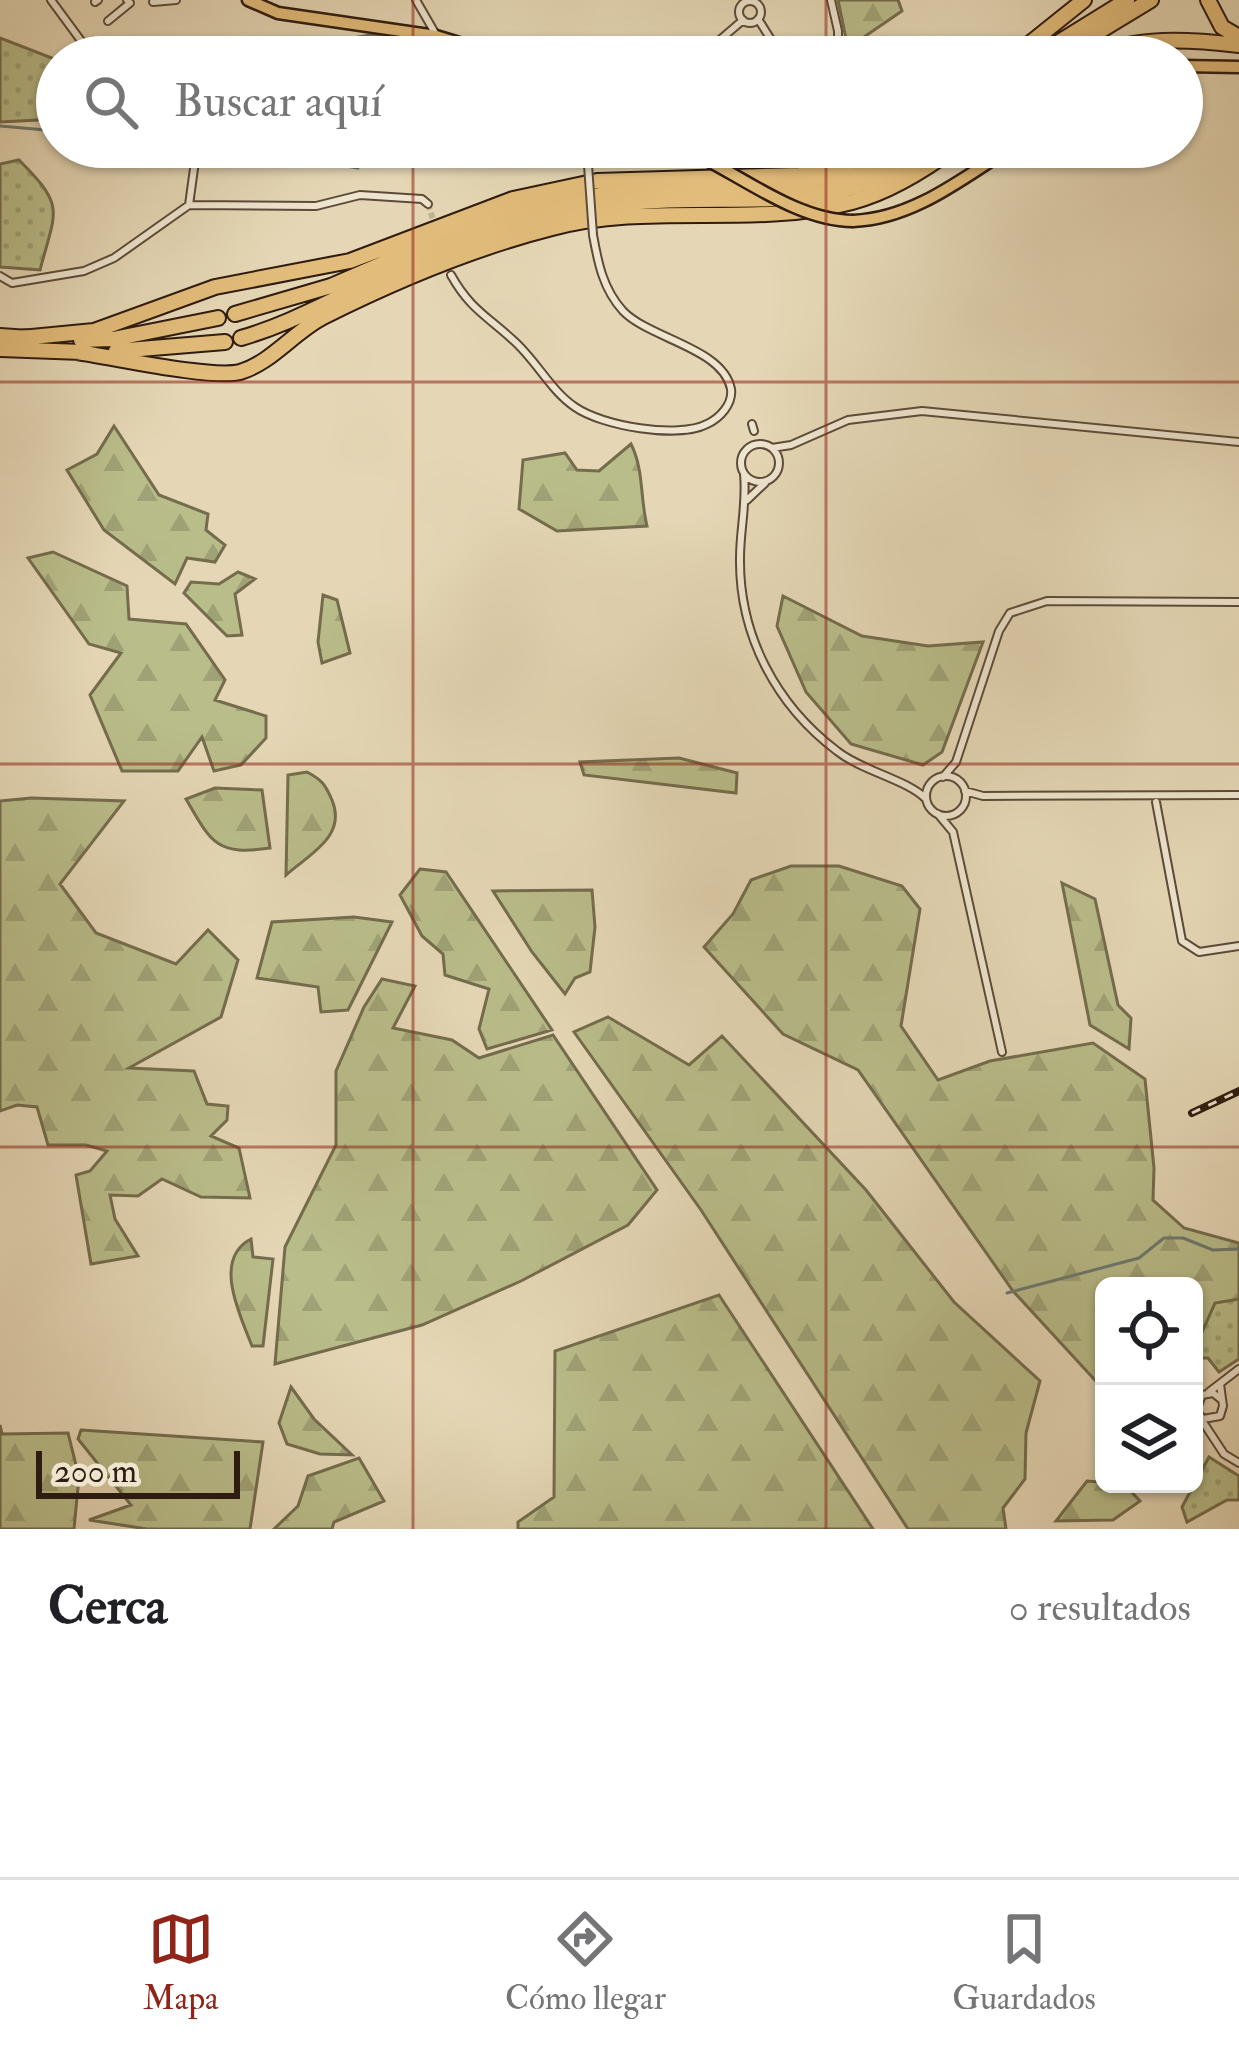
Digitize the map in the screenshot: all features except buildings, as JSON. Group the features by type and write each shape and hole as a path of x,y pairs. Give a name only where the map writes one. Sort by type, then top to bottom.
{"highway":[{"path":"1039,36 1084,0"},
{"path":"1069,36 1127,0"},
{"path":"1091,36 1150,0"},
{"path":"1208,0 1222,27 1239,41"},
{"path":"1203,40 1239,41"},
{"path":"21,338 94,331 215,287 350,261 513,199 597,181 800,175 838,168"},
{"path":"235,314 331,286 465,228 529,208 606,194 804,187 876,168"},
{"path":"241,338 288,322 478,236 527,221 627,203 826,196 903,168"},
{"path":"77,352 216,374 242,371 321,319 477,249 557,226 621,215 785,213 839,205 926,168"},
{"path":"0,336 113,339 218,318"},
{"path":"0,349 77,352 225,342"}],"main road":[{"path":"248,0 278,13 436,36"},
{"path":"1203,67 1239,68"},
{"path":"722,168 822,217 853,221 876,220 918,205 978,168"}],"street":[{"path":"64,0 54,3 78,36"},
{"path":"153,2 176,0"},
{"path":"416,0 436,36"},
{"path":"743,20 739,8 750,0 760,7 758,19 768,36"},
{"path":"831,0 838,36"},
{"path":"109,21 129,2"},
{"path":"724,36 743,20 758,19"},
{"path":"189,205 194,168"},
{"path":"451,275 472,307 521,347 577,409 599,419 684,432 714,421 724,412 732,392 720,369 704,355 648,330 624,312 603,280 593,236 588,168"},
{"path":"0,276 12,283 84,271 114,258 189,205 316,206 360,195 422,199 428,204"},
{"path":"1002,1052 953,832 913,788 873,774 838,752 796,714 769,675 749,626 740,582 747,500 740,464 746,450 758,444 791,445 848,420 922,410 1239,442"},
{"path":"778,457 791,445"},
{"path":"747,500 776,476 778,457 772,448"},
{"path":"744,474 753,482 764,482"},
{"path":"913,788 943,777 956,762 999,631 1010,613 1047,601 1239,602"},
{"path":"956,762 965,791 983,796 1239,796"},
{"path":"943,777 959,782"},
{"path":"926,800 930,784"},
{"path":"953,832 965,791"},
{"path":"938,814 951,815 983,796"},
{"path":"1156,802 1182,941 1199,952 1239,946"},
{"path":"1203,1397 1239,1369"},
{"path":"1211,1435 1222,1412 1220,1384"},
{"path":"1207,1393 1222,1400"},
{"path":"1203,1417 1215,1420"},
{"path":"1203,1422 1224,1454 1239,1462"}],"green space":[{"path":"838,0 898,0 902,11 866,36 846,36"},
{"path":"0,38 36,52 36,120 0,122"},
{"path":"19,160 51,199 53,221 40,270 0,267 0,164"},
{"path":"114,426 159,495 208,514 206,530 225,545 215,562 187,558 175,584 104,530 67,470 97,454"},
{"path":"631,444 647,526 557,531 519,509 523,460 565,453 577,470 599,471"},
{"path":"53,552 127,586 129,619 186,624 225,680 215,700 266,716 266,738 241,765 214,771 202,737 178,771 122,771 90,695 121,653 89,644 28,558"},
{"path":"238,572 255,579 235,594 242,635 227,636 184,593 191,582 219,584"},
{"path":"323,595 337,600 350,653 322,663 318,642"},
{"path":"783,596 862,636 928,646 983,642 942,752 923,765 851,744 806,692 777,626"},
{"path":"679,758 737,773 736,793 584,775 580,762"},
{"path":"307,772 327,790 335,824 324,843 286,875 288,775"},
{"path":"215,788 262,790 270,848 238,850 209,836 186,799"},
{"path":"0,801 124,801 60,884 96,933 176,964 208,930 238,960 221,1017 129,1068 194,1071 207,1104 228,1106 227,1120 211,1136 239,1148 250,1198 201,1197 162,1179 138,1196 110,1195 115,1219 138,1256 91,1264 76,1175 90,1171 107,1151 86,1145 48,1145 37,1107 17,1105 0,1111"},
{"path":"791,866 839,866 902,886 920,909 901,1026 938,1080 990,1061 1093,1043 1145,1079 1153,1200 1184,1228 1239,1243 1239,1299 1215,1303 1203,1330 1203,1277 1095,1277 1095,1380 1013,1291 858,1070 783,1034 704,947 733,914 751,880"},
{"path":"420,869 446,872 552,1030 487,1049 479,1029 489,989 445,975 443,954 422,936 400,895"},
{"path":"1062,883 1095,899 1118,1005 1131,1018 1129,1049 1090,1025"},
{"path":"592,890 595,927 590,972 575,978 565,994 493,891"},
{"path":"354,917 392,922 348,1010 321,1012 318,987 257,978 272,922"},
{"path":"382,979 415,986 393,1028 452,1040 479,1058 553,1035 657,1190 628,1225 521,1281 422,1325 275,1364 285,1247 336,1145 336,1071"},
{"path":"608,1017 689,1065 722,1036 866,1190 954,1302 1040,1381 1026,1433 1025,1479 1003,1508 1006,1529 908,1529 701,1210 574,1032"},
{"path":"251,1239 253,1257 273,1259 263,1346 252,1346 232,1288 233,1260"},
{"path":"719,1295 873,1529 518,1529 518,1522 554,1497 555,1351"},
{"path":"1239,1299 1239,1359 1219,1372 1203,1358 1203,1329 1215,1302"},
{"path":"291,1387 314,1419 352,1455 320,1454 287,1444 279,1423"},
{"path":"0,1425 2,1434 68,1433 79,1477 74,1529 0,1529"},
{"path":"81,1430 263,1442 250,1529 147,1529 89,1520 131,1505 78,1439"},
{"path":"1209,1457 1239,1476 1239,1500 1227,1500 1187,1522 1182,1507 1190,1493 1203,1493 1203,1468"},
{"path":"359,1458 384,1501 334,1522 332,1529 274,1529 298,1506 308,1476"},
{"path":"1087,1481 1095,1482 1095,1493 1132,1493 1140,1501 1113,1520 1056,1521"}],"waterway":[{"path":"0,126 36,129"},
{"path":"1007,1293 1139,1258 1164,1238 1183,1238 1213,1250 1239,1249"}],"tunnel":[{"path":"428,204 436,229"}],"railway":[{"path":"1192,1113 1239,1091"}]}
